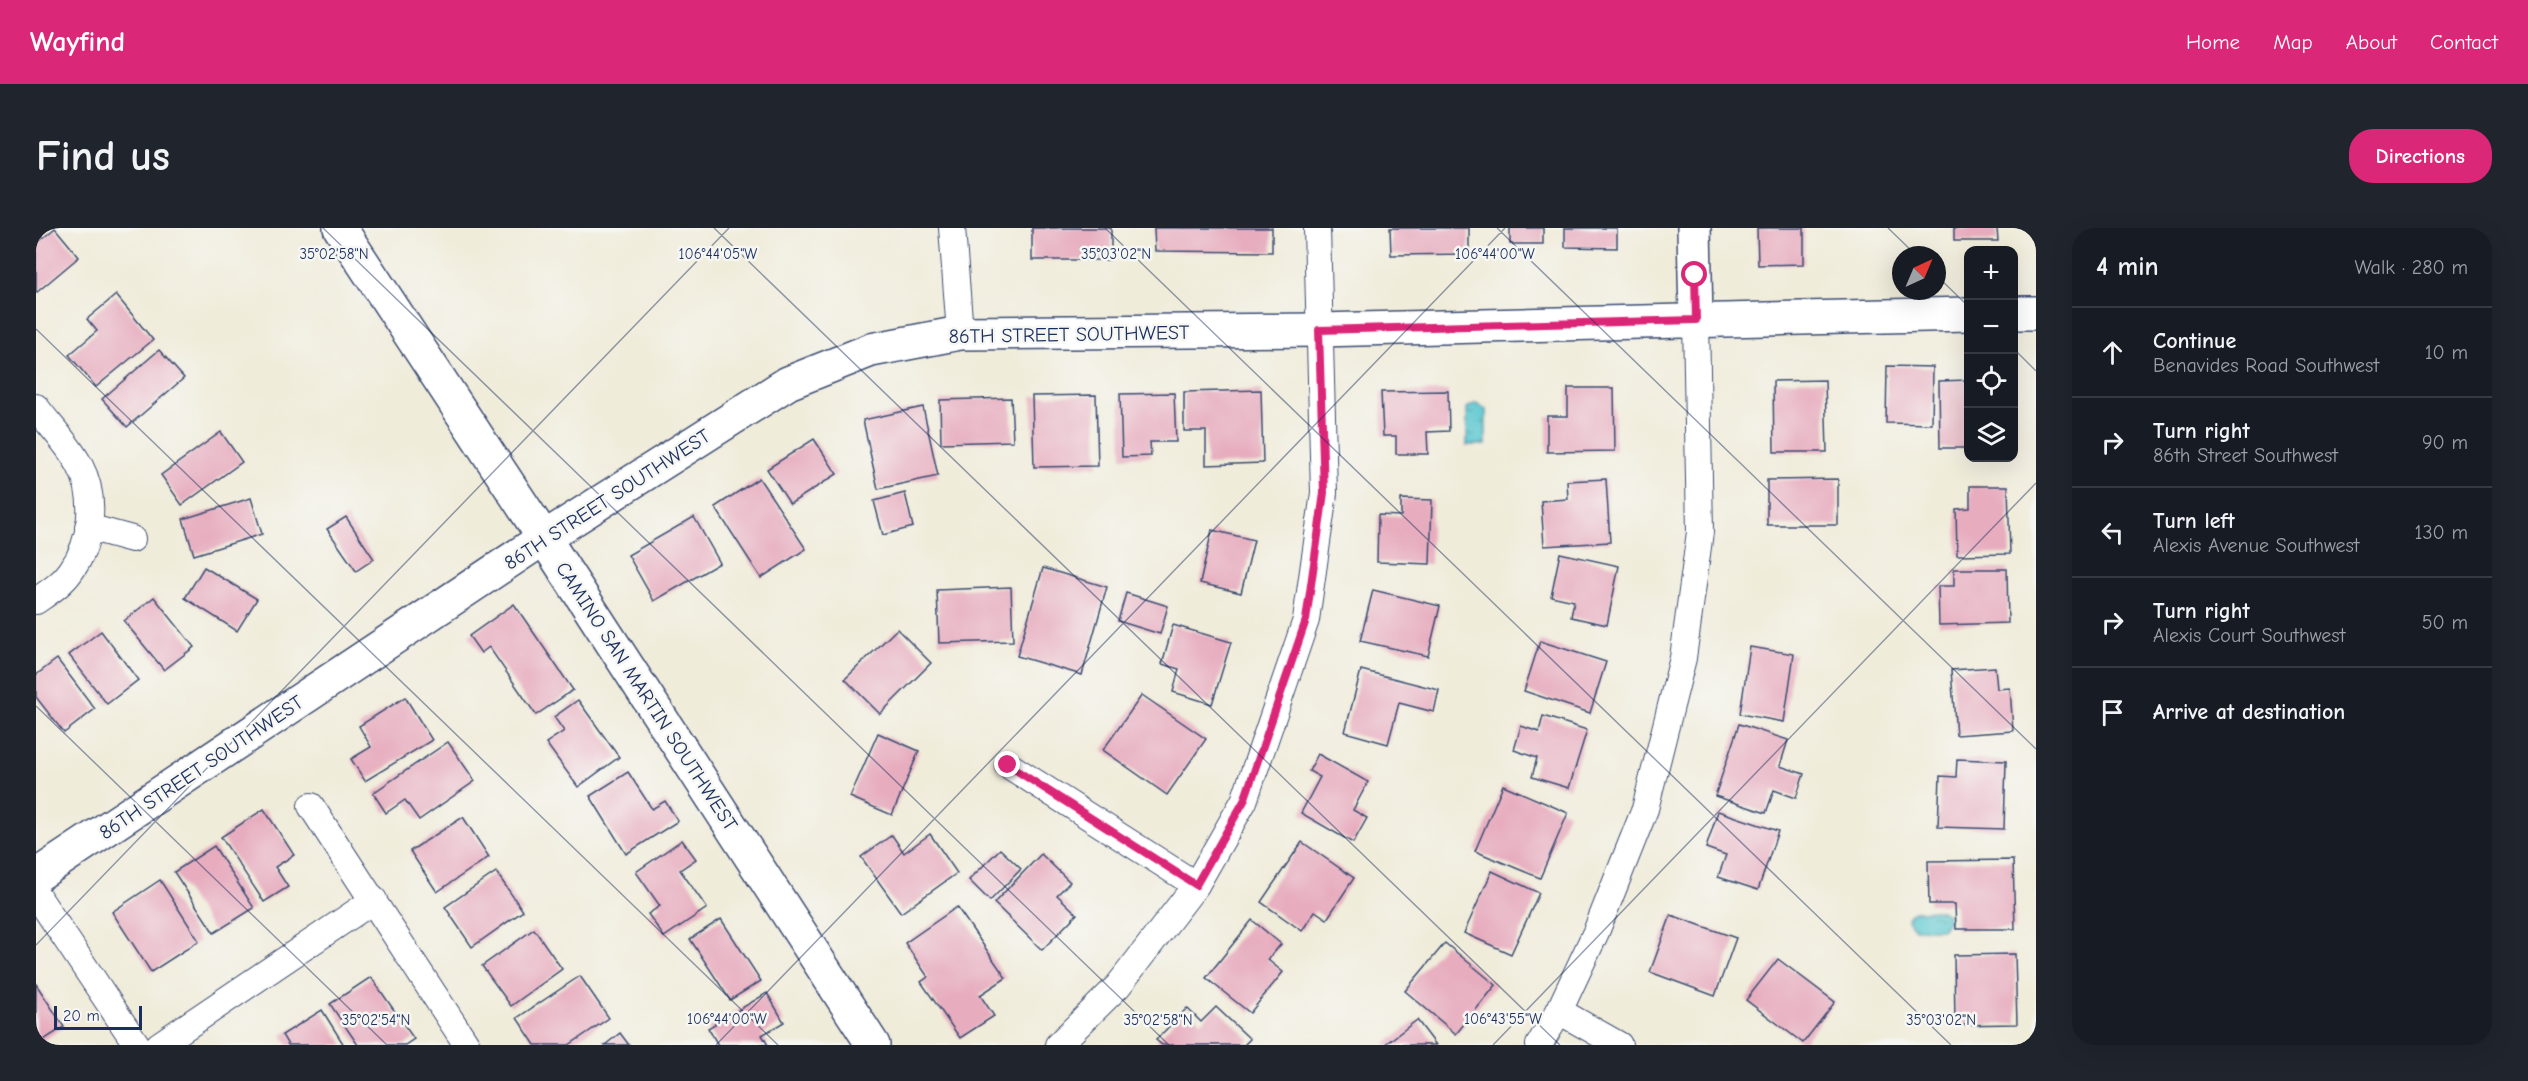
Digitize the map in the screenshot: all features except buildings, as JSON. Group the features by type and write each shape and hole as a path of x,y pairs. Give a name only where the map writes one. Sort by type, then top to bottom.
{"street":[{"name":"CAMINO SAN MARTIN SOUTHWEST","path":"340,228 873,1045"},
{"path":"952,228 960,333"},
{"path":"1058,1045 1118,986 1196,885 1244,801 1306,620 1324,493 1317,228"},
{"path":"1539,1045 1559,1011 1596,932 1645,809 1683,658 1700,532 1694,228"},
{"path":"2018,313 2036,312"},
{"name":"86TH STREET SOUTHWEST","path":"36,876 544,538 788,383 871,350 960,333 1319,330 1964,314"},
{"path":"36,407 80,465 91,504 81,553 71,572 57,587 36,601"},
{"path":"88,527 132,539"},
{"path":"1008,765 1196,885"},
{"path":"311,806 468,1045"},
{"path":"36,894 137,1045"},
{"path":"159,1045 374,900"},
{"path":"1559,1011 1620,1045"}],"water":[{"path":"1476,403 1486,409 1486,445 1467,445 1467,408"},
{"path":"1941,910 1947,914 1949,920 1943,929 1915,929 1908,920 1909,914 1914,911"}],"route":[{"path":"1008,765 1196,885 1244,801 1306,620 1324,493 1319,330 1696,320 1695,275"}]}
